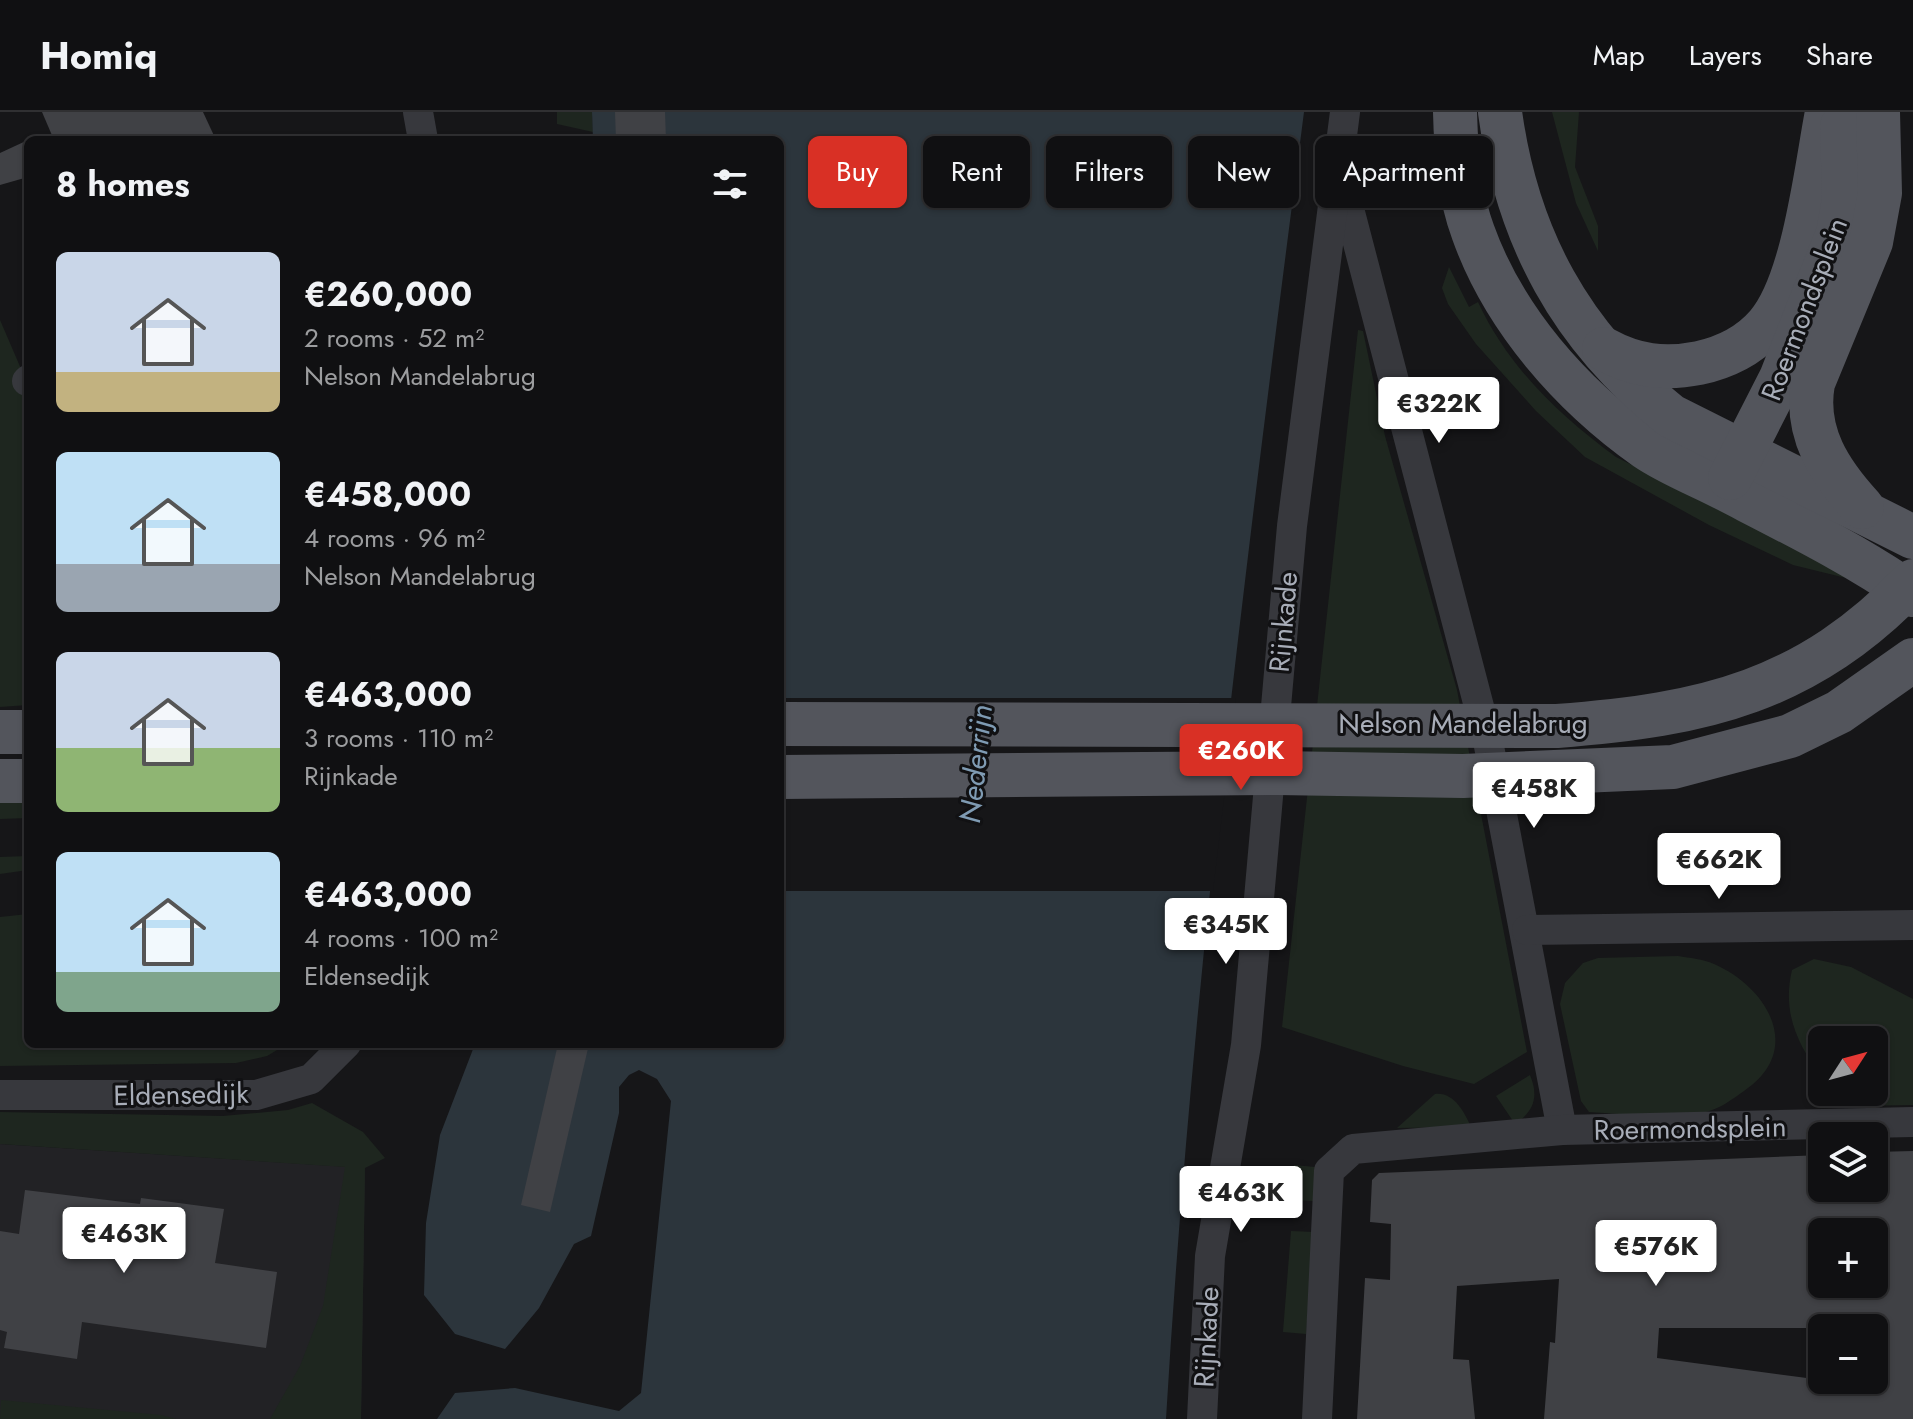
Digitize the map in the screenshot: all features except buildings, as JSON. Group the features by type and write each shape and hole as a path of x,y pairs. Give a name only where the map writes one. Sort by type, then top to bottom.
{"main road":[{"path":"1455,112 1462,188 1472,230 1490,273 1517,317 1587,400 1648,449 1734,471 1866,512 1913,537"},
{"path":"1500,112 1506,156 1527,227 1551,278 1598,346 1636,388 1734,471 1913,595"},
{"path":"1598,346 1625,360 1674,367 1720,359 1756,336 1783,299 1793,270 1827,112"},
{"name":"Roermondsplein","path":"1734,471 1781,378 1838,233 1844,199 1841,112"},
{"name":"Roermondsplein","path":"1866,512 1828,464 1812,419 1810,400 1813,383 1871,242 1880,193 1878,112"},
{"name":"Nelson Mandelabrug","path":"784,724 1557,726 1621,721 1682,712 1793,675 1839,647 1879,617 1913,581"},
{"name":"Nelson Mandelabrug","path":"784,777 1277,773 1463,776 1673,767 1790,736 1839,712 1913,660"},
{"path":"0,732 24,732"},
{"path":"0,781 24,781"}],"street":[{"path":"418,112 422,136"},
{"name":"Rijnkade","path":"1342,136 1345,112"},
{"name":"Rijnkade","path":"1202,1419 1210,1256 1246,1045 1292,526 1332,208"},
{"path":"1317,1419 1329,1171 1353,1149 1562,1130 1527,930 1488,741 1349,208"},
{"path":"1527,930 1913,925"},
{"name":"Eldensedijk","path":"0,1095 256,1095 311,1079 342,1048"},
{"name":"Roermondsplein","path":"1562,1130 1913,1122"}],"shaded area":[{"path":"557,112 592,112 593,132 557,124"},
{"path":"1552,112 1579,112 1575,167 1598,226 1598,251 1576,203"},
{"path":"1449,267 1469,307 1478,302 1490,326 1520,369 1556,407 1595,441 1616,457 1824,561 1846,578 1793,565 1709,525 1585,457 1536,411 1476,344 1448,304 1442,288"},
{"path":"0,320 24,376 24,705 0,707"},
{"path":"1358,330 1363,331 1385,436 1457,690 1527,1052 1474,1084 1403,1066 1282,1027"},
{"path":"0,797 10,797 12,803 24,803 24,818 0,819"},
{"path":"24,856 24,871 0,874 0,857"},
{"path":"24,914 24,1048 280,1048 267,1056 236,1063 0,1066 0,917"},
{"path":"1678,956 1714,964 1750,988 1772,1022 1775,1040 1772,1058 1762,1075 1744,1091 1711,1111 1664,1116 1589,1112 1581,1101 1560,1004 1565,983 1583,963 1598,958"},
{"path":"1814,959 1851,967 1913,999 1913,1105 1888,1105 1888,1026 1808,1026 1808,1057 1791,1014 1789,985 1792,970"},
{"path":"1530,1075 1533,1103 1527,1114 1515,1124 1496,1096"},
{"path":"1435,1094 1453,1100 1462,1109 1471,1127 1397,1128"},
{"path":"312,1103 363,1132 385,1158 365,1168 361,1419 270,1419 300,1366 323,1306 345,1167 0,1144 0,1112 223,1116 288,1110"},
{"path":"0,1144 365,1168 361,1419 0,1419"},
{"path":"1294,1165 1315,1167 1313,1201 1292,1200"},
{"path":"1291,1231 1314,1232 1306,1334 1283,1332"},
{"path":"1,1400 161,1415 176,1419 0,1419"}],"water":[{"name":"Nederrijn","path":"592,112 1304,112 1299,152 1299,136 1188,136 1188,208 1292,208 1206,928 1166,1419 437,1419 455,1393 515,1388 619,1411 641,1393 671,1101 657,1079 639,1070 629,1075 619,1087 619,1113 591,1236 574,1244 539,1308 505,1349 455,1334 424,1295 426,1223 440,1135 473,1048 784,1048 784,136 593,136"}],"pier":[{"path":"784,698 1236,698 1213,891 784,891"}]}
